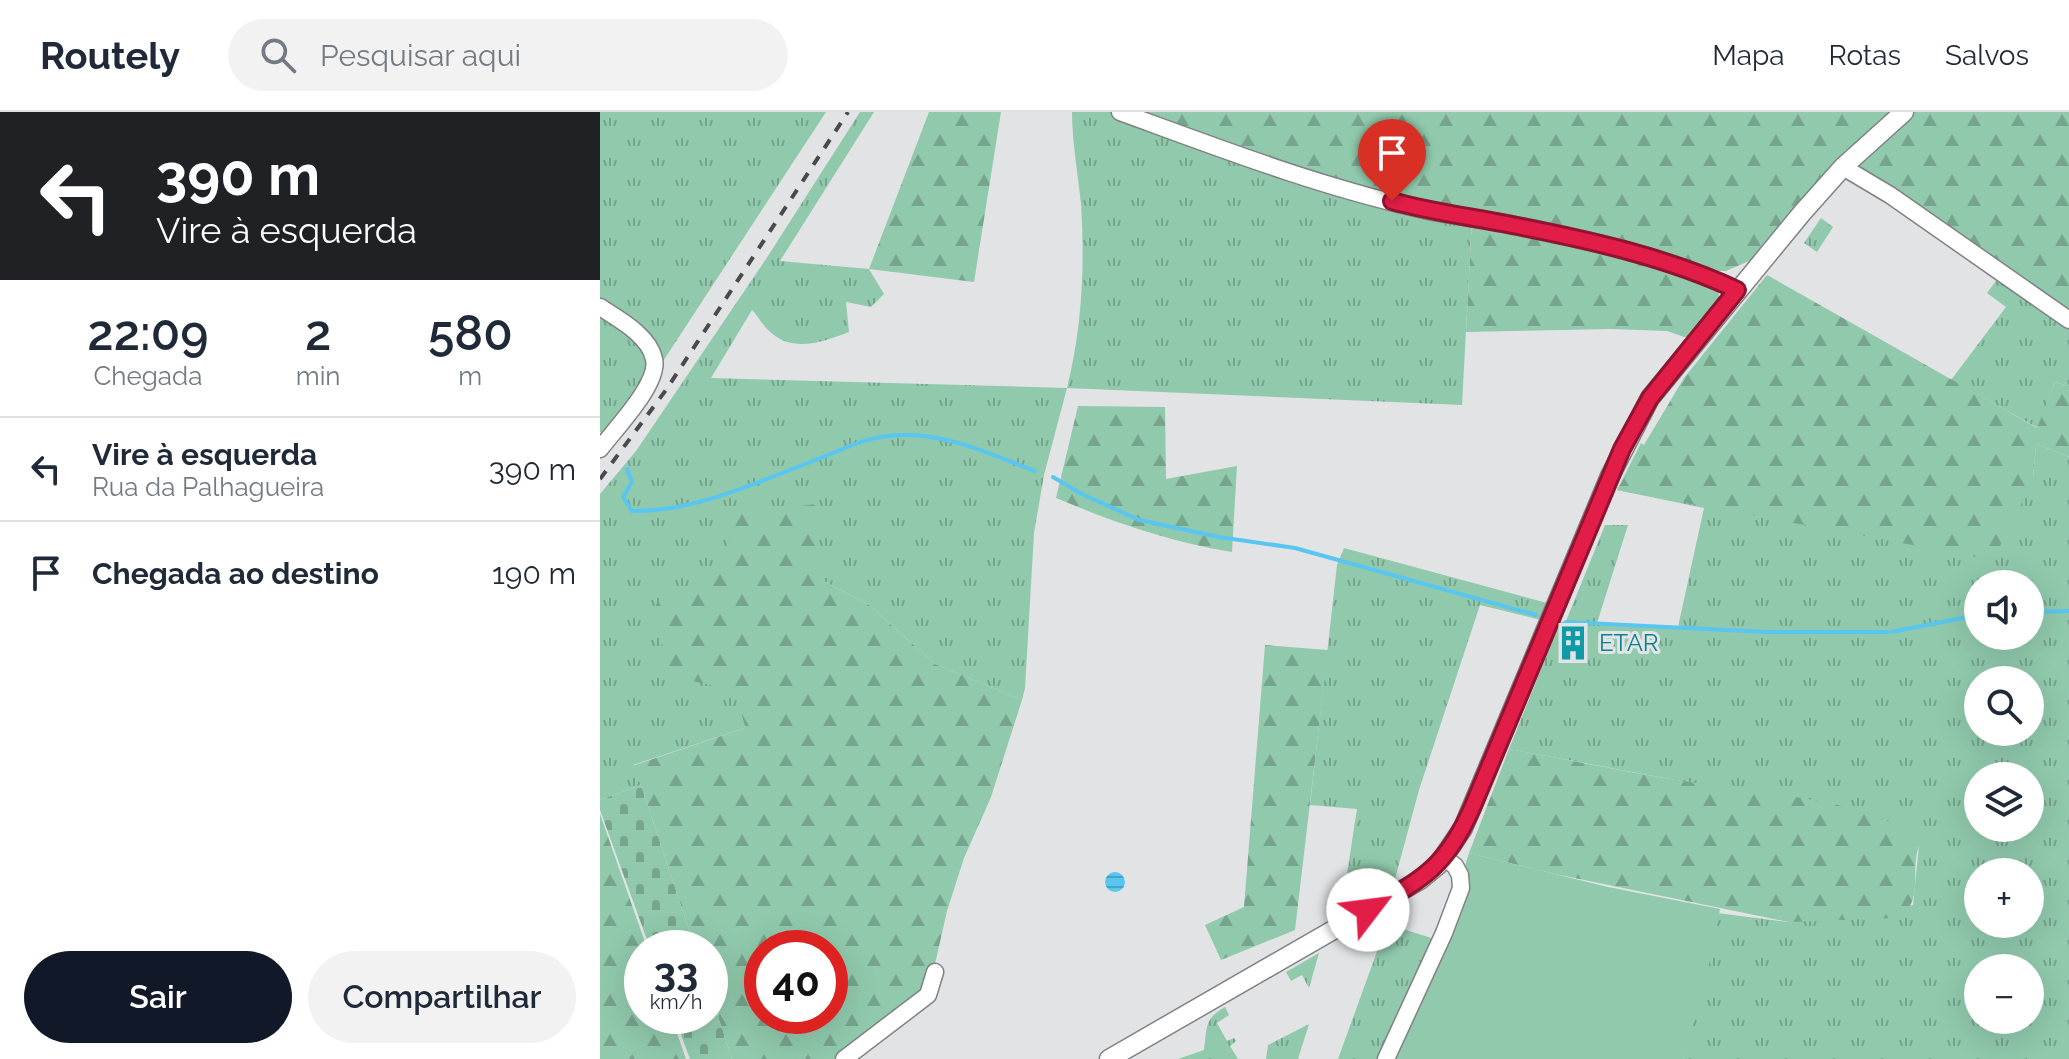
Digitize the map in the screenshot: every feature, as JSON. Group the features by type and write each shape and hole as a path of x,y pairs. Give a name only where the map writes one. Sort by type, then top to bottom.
{"street":[{"path":"1120,112 1275,169 1421,209 1512,225 1624,251 1711,278 1737,290"},
{"path":"1109,1059 1420,880 1444,857 1472,808 1626,442 1650,398 1802,213 1843,167 1904,112"},
{"path":"1843,167 1890,195 2069,320"},
{"path":"600,307 630,328 648,346 655,359 654,375 600,449"},
{"path":"1386,1059 1444,933 1461,888 1460,875 1444,857"},
{"path":"844,1059 928,995 935,972"}],"green space":[{"path":"600,112 826,112 654,375 655,359 600,307"},
{"path":"860,112 874,112 780,261 869,269 884,294 871,307 846,302 849,332 807,344 787,342 777,337 752,310 711,378 1067,388 1044,475 1034,533 1022,700 935,664 868,604 819,579 737,690 745,728 633,765 641,785 600,800 600,494 636,451 768,256"},
{"path":"929,112 1001,112 974,282 869,269"},
{"path":"1072,112 1120,112 1472,218 1462,405 1067,388 1079,320 1083,250"},
{"path":"1120,112 1894,112 1756,258 1726,271 1714,271 1718,303 1687,338 1667,331 1611,329 1466,332 1472,218 1276,169"},
{"path":"1912,112 2069,112 2069,320 1846,171"},
{"path":"1821,218 1833,227 1817,252 1804,243"},
{"path":"2001,274 2069,320 2069,386 2055,382 2038,428 1951,380 2006,307 1987,293"},
{"path":"1767,275 2037,428 2055,382 2069,386 2069,457 2036,444 2033,480 1993,560 1617,490 1684,378"},
{"path":"600,315 638,340 646,352 648,364 640,389 605,433 600,432"},
{"path":"1078,406 1165,407 1166,479 1237,466 1232,552 1142,530 1056,498"},
{"path":"1641,443 1647,447 2033,480 2036,444 2069,457 2069,1059 1683,1059 1717,913 1789,922 1913,905 1919,845 1806,799 1702,785 1509,749 1560,622 1566,621 1605,525 1628,525 1597,623 1678,627 1704,508 1617,490"},
{"path":"817,504 819,579 868,604 935,664 1022,700 991,797 964,858 947,911 928,995 844,1059 732,1059 724,1034 728,1034 728,930 689,930 632,766 745,728 736,690 667,676 656,604 726,568 732,515"},
{"path":"1344,548 1547,603 1541,620 1480,605 1419,790 1392,890 1340,919 1357,809 1310,805 1337,565"},
{"path":"1265,645 1328,650 1295,930 1221,960 1205,925 1244,907"},
{"path":"1509,749 1677,780 1815,800 1870,814 1923,839 1916,860 1911,905 1893,918 1789,922 1555,874 1469,853"},
{"path":"641,785 689,930 643,930 600,810 600,800"},
{"path":"600,814 641,930 624,930 624,1034 677,1034 686,1059 600,1059"},
{"path":"1469,853 1608,887 1720,909 1709,964 1683,1059 1386,1059 1444,933"},
{"path":"1387,924 1441,941 1386,1059 1338,1059"},
{"path":"1319,953 1309,988 1302,975 1291,981 1286,972"},
{"path":"1225,1007 1229,1015 1217,1023 1227,1041 1234,1038 1236,1041 1230,1046 1238,1059 1178,1059 1204,1050 1210,1020"},
{"path":"1309,1024 1298,1059 1266,1059 1268,1045"},
{"path":"681,1034 724,1034 732,1059 690,1059"}],"water":[{"path":"1115,872 1122,875 1125,882 1122,889 1115,892 1108,889 1105,882 1108,875"}],"waterway":[{"path":"627,469 632,482 623,497 632,511 678,507 701,501 880,437 906,435 939,438 1035,471"},
{"path":"1053,477 1139,520 1219,537 1295,548 1536,615"},
{"path":"2044,612 2069,611"},
{"path":"1891,632 1964,618"},
{"path":"1566,622 1766,632 1887,632"}],"railway":[{"path":"600,479 666,390 848,112"}],"place":[{"name":"ETAR","path":"1573,643"}],"route":[{"path":"1368,910 1420,880 1438,865 1453,846 1472,808 1622,449 1650,398 1737,290 1711,278 1624,251 1392,201"}]}
